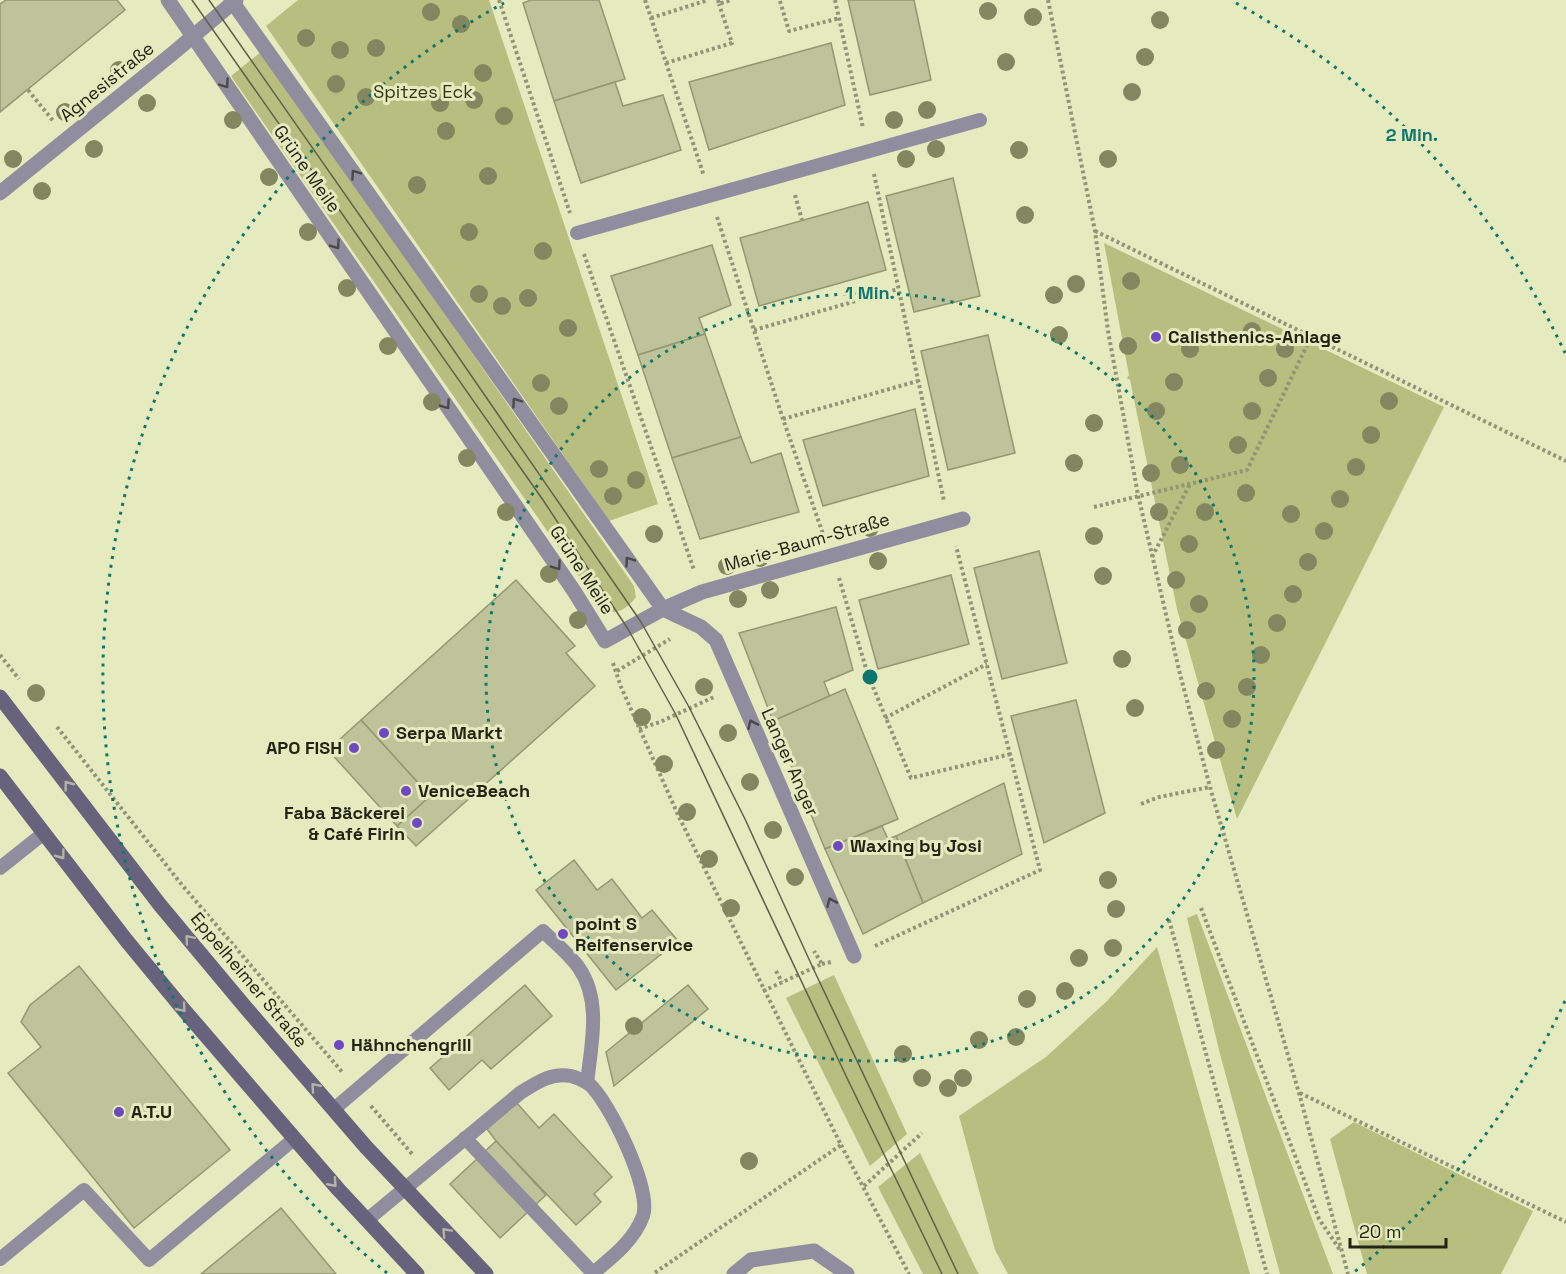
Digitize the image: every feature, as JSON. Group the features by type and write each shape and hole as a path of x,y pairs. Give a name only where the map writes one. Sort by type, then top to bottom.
{"main road":[{"name":"Eppelheimer Straße","path":"0,697 160,904 334,1109 486,1274"},
{"path":"0,776 126,940 294,1139 417,1274"}],"street":[{"name":"Grüne Meile","path":"168,0 574,591 605,641 663,609 233,1"},
{"name":"Agnesistraße","path":"0,193 233,1"},
{"name":"Marie-Baum-Straße","path":"663,609 702,592 956,520"},
{"name":"Langer Anger","path":"663,609 701,627 716,640 854,956"},
{"path":"734,1274 751,1260 814,1251 847,1274"}],"lane":[{"path":"577,233 980,120"},
{"path":"0,868 44,833"},
{"path":"334,1109 543,931 579,967 589,985 592,1004 587,1083"},
{"path":"367,1220 465,1138 520,1093 547,1077 570,1076 587,1083 609,1111 629,1151 643,1191 644,1214 630,1239 592,1274 465,1138"},
{"path":"0,1258 84,1190 149,1260 294,1139"}],"path":[{"path":"499,0 702,592"},
{"path":"645,0 783,419 845,596 868,675 911,778 1011,754"},
{"path":"651,18 708,0"},
{"path":"666,63 732,44 719,2 731,0"},
{"path":"782,0 789,31 840,18"},
{"path":"764,991 822,964 854,956 1040,870 988,664 956,520 918,381 835,0"},
{"path":"1048,0 1095,231 1108,331 1152,557 1210,787 1299,1093 1348,1274"},
{"path":"28,90 68,139"},
{"path":"1095,231 1566,461"},
{"path":"754,330 898,289"},
{"path":"1094,507 1246,470 1311,337"},
{"path":"783,419 918,381"},
{"path":"1152,557 1190,483"},
{"path":"605,641 621,687 679,817 841,1145 909,1274"},
{"path":"0,656 22,683"},
{"path":"885,718 988,664"},
{"path":"639,729 737,688"},
{"path":"51,720 182,885 427,1170"},
{"path":"1141,804 1159,797 1210,787"},
{"path":"1201,908 1319,1219 1342,1253"},
{"path":"1169,920 1267,1274"},
{"path":"814,951 822,964"},
{"path":"777,970 782,982"},
{"path":"1299,1093 1566,1221"},
{"path":"864,1186 922,1133"},
{"path":"653,1274 841,1145"}],"green space":[{"name":"Spitzes Eck","path":"298,0 489,0 658,504 609,521 266,26"},
{"path":"262,51 634,586 636,597 625,608 617,612 602,610 231,76"},
{"path":"1104,243 1444,407 1237,819 1177,609 1130,380 1127,378 1129,375"},
{"path":"1197,914 1333,1274 1280,1274 1220,1054 1187,918"},
{"path":"1157,947 1250,1274 1008,1274 995,1250 959,1116 1046,1057 1107,1001"},
{"path":"834,975 907,1134 870,1166 786,998"},
{"path":"1354,1122 1533,1211 1501,1274 1367,1274 1330,1139"},
{"path":"920,1153 979,1274 923,1274 878,1187"}],"building":[{"path":"6,0 117,0 125,10 0,112 0,4"},
{"path":"531,0 599,0 625,79 554,101 523,3"},
{"path":"848,0 914,0 931,80 870,95"},
{"path":"831,43 845,105 709,150 689,82"},
{"path":"615,82 623,106 663,95 681,150 581,183 554,101"},
{"path":"953,178 980,296 914,312 886,196"},
{"path":"868,202 886,270 759,306 740,238"},
{"path":"712,245 731,305 699,318 705,334 638,355 611,276"},
{"path":"705,334 741,437 672,458 638,355"},
{"path":"988,335 1015,453 948,470 921,351"},
{"path":"915,409 929,476 823,506 803,440"},
{"path":"741,437 751,463 781,453 799,512 700,539 672,458"},
{"path":"1039,551 1067,663 1002,679 974,568"},
{"path":"951,575 969,644 878,669 859,600"},
{"path":"516,580 575,646 566,653 595,686 416,846 397,826 430,796 361,720"},
{"path":"836,607 853,670 824,682 830,697 773,721 739,633"},
{"path":"845,689 898,819 825,849 773,721"},
{"path":"1076,700 1105,813 1044,843 1011,716"},
{"path":"361,720 430,796 397,826 328,750"},
{"path":"1004,783 1022,854 923,903 896,836"},
{"path":"882,826 888,839 896,836 923,903 863,934 825,849"},
{"path":"574,860 597,890 612,879 642,918 652,910 678,941 616,990 536,890"},
{"name":"A.T.U","path":"79,966 230,1150 134,1228 8,1073 41,1047 21,1022 30,1005"},
{"path":"525,985 552,1016 491,1069 482,1060 449,1090 430,1068"},
{"path":"688,985 708,1009 614,1086 606,1052"},
{"path":"516,1102 539,1128 554,1114 612,1177 594,1194 601,1202 576,1225 487,1129"},
{"path":"496,1141 546,1195 500,1238 450,1184"},
{"path":"281,1208 336,1274 201,1274"}],"tram line":[{"path":"192,0 543,500 628,629 675,713 942,1274"},
{"path":"209,0 641,622 689,707 745,819 958,1274"}],"place":[{"name":"Calisthenics-Anlage","path":"1156,337"},
{"name":"Serpa Markt","path":"384,733"},
{"name":"APO FISH","path":"354,748"},
{"name":"VeniceBeach","path":"406,791"},
{"name":"Faba Bäckerei & Café Firin","path":"417,823"},
{"name":"Waxing by Josi","path":"838,846"},
{"name":"point S Reifenservice","path":"563,934"},
{"name":"Hähnchengrill","path":"339,1045"},
{"name":"A.T.U","path":"119,1112"}]}
